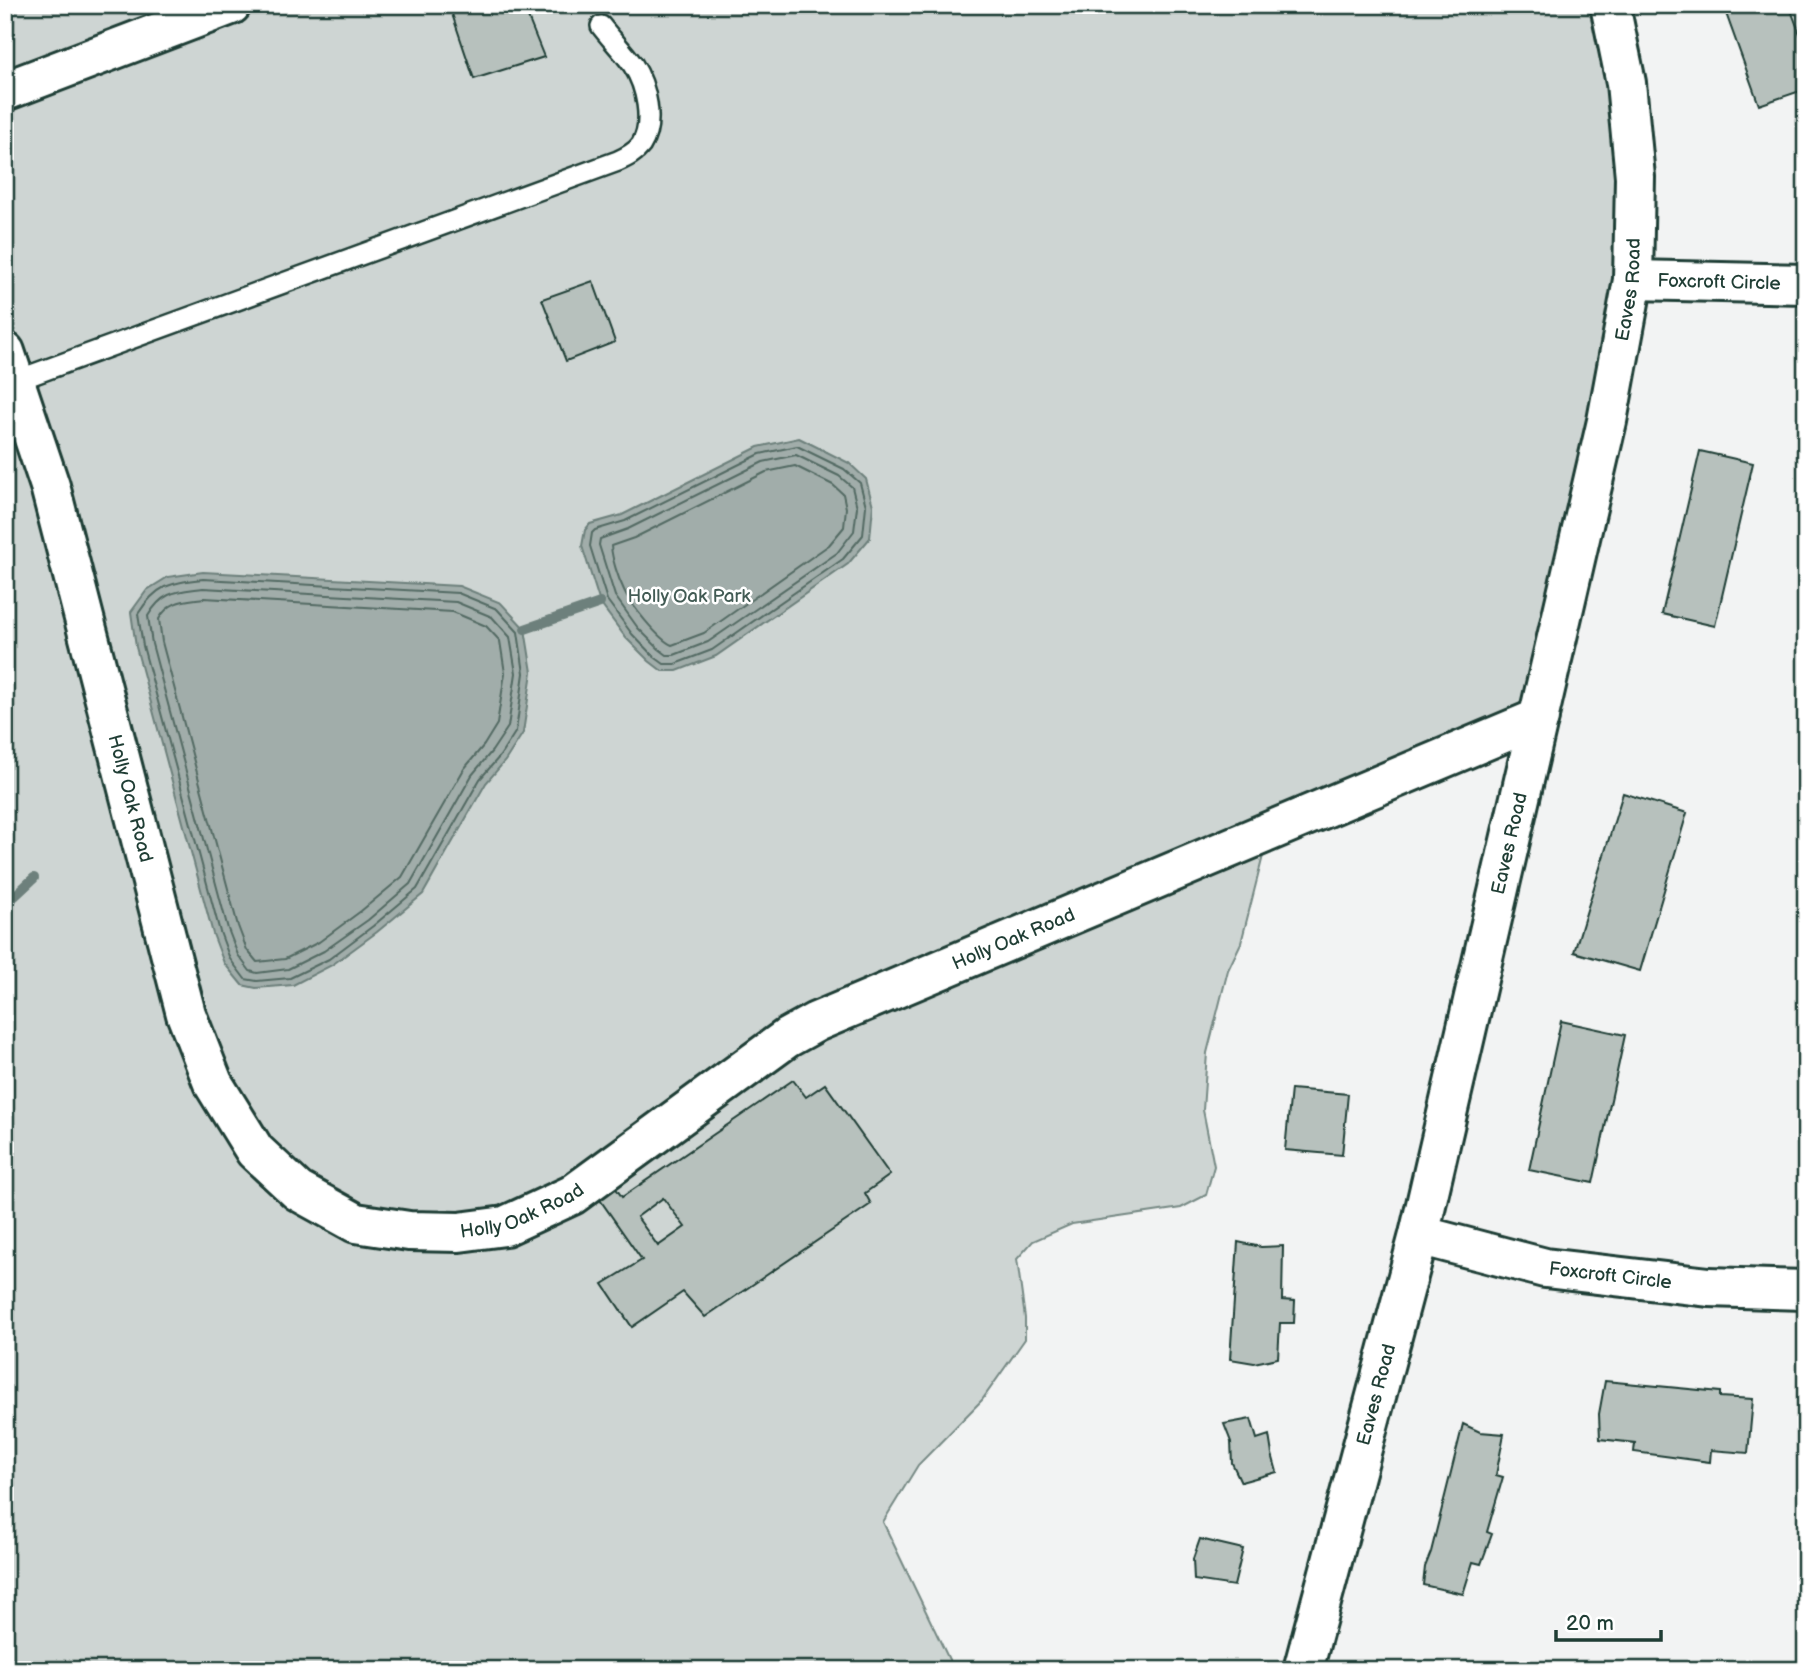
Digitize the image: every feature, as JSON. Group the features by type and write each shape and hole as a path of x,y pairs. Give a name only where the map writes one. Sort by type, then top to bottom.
{"street":[{"path":"5,91 231,5"},
{"name":"Eaves Road","path":"1303,1670 1419,1235 1607,421 1633,280 1635,177 1626,83 1610,5"},
{"name":"Foxcroft Circle","path":"1633,280 1806,284"},
{"name":"Holly Oak Road","path":"10,366 50,486 186,1014 213,1083 255,1152 298,1191 356,1223 410,1231 447,1232 505,1226 572,1195 787,1038 816,1022 1539,718"},
{"name":"Foxcroft Circle","path":"1419,1235 1545,1268 1709,1287 1806,1290"}],"lane":[{"path":"10,366 631,155 640,146 648,120 642,83 633,65 601,26"}],"green space":[{"name":"Holly Oak Park","path":"5,5 1610,5 1635,177 1539,718 1269,832 1241,943 1228,970 1207,1053 1203,1110 1214,1166 1206,1195 1181,1208 1072,1224 1033,1241 1017,1259 1025,1339 982,1400 918,1465 883,1522 954,1670 5,1670"}],"water":[{"path":"799,438 849,463 866,479 873,506 870,538 848,564 716,656 677,671 662,671 626,638 600,603 582,546 585,530 590,524 622,515 758,447"},
{"path":"203,572 459,586 501,603 525,629 532,672 523,733 505,761 486,783 423,894 332,965 293,985 256,988 242,985 224,963 213,934 136,647 131,612 147,590 168,577"}],"building":[{"path":"449,5 523,5 544,57 474,79"},
{"path":"1723,5 1789,5 1806,50 1806,89 1759,105"},
{"path":"593,281 615,342 566,361 542,299"},
{"path":"1700,451 1753,463 1715,626 1662,614"},
{"path":"1623,793 1687,813 1640,971 1574,952"},
{"path":"1561,1021 1625,1035 1593,1183 1529,1170"},
{"path":"793,1080 806,1097 825,1084 890,1175 865,1193 871,1204 705,1317 683,1292 632,1327 603,1284 642,1260 596,1194 613,1184 622,1197","holes":["663,1198 685,1227 658,1246 637,1217"]},
{"path":"1291,1089 1348,1094 1342,1155 1285,1150"},
{"path":"1238,1242 1261,1247 1283,1246 1282,1300 1295,1301 1294,1323 1280,1323 1278,1358 1254,1363 1230,1359"},
{"path":"1605,1381 1720,1392 1720,1397 1753,1399 1748,1453 1711,1450 1710,1462 1634,1452 1635,1443 1600,1439 1599,1414"},
{"path":"1251,1419 1257,1439 1269,1435 1277,1472 1241,1482 1232,1463 1231,1442 1224,1424"},
{"path":"1463,1424 1480,1432 1504,1434 1496,1475 1503,1477 1487,1532 1492,1534 1481,1564 1473,1562 1463,1594 1423,1585 1425,1567"},
{"path":"1200,1539 1243,1549 1234,1586 1194,1580 1193,1559"}],"waterway":[{"path":"525,629 600,603"},
{"path":"5,905 34,878"}]}
